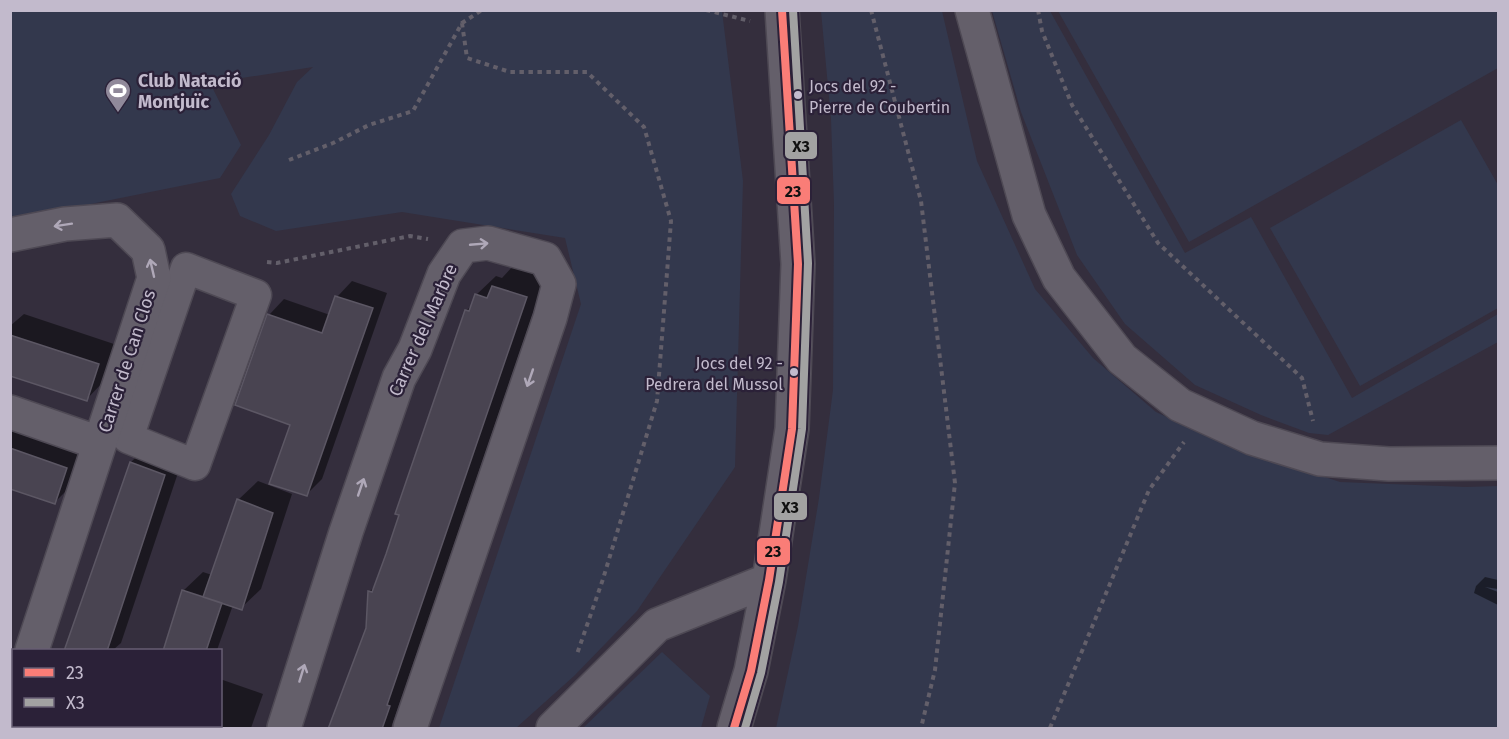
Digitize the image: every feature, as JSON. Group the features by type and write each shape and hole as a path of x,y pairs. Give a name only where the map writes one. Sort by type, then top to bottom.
{"street":[{"path":"734,729 751,671 769,580 792,429 798,264 782,10"},
{"path":"972,10 1029,215 1059,278 1122,359 1180,405 1252,438 1320,459 1389,464 1498,463"},
{"name":"Carrer de Can Clos","path":"10,236 64,224 117,220 148,250 154,278 33,649"},
{"name":"Carrer del Marbre","path":"284,729 346,532 399,378 415,349 444,274 463,246 488,243 545,259 559,284 550,318 410,729"},
{"path":"186,268 256,295 195,465 128,438 186,268"},
{"name":"Carrer de Can Clos","path":"10,412 99,443"},
{"path":"553,729 657,625 769,580"}],"path":[{"path":"289,160 369,125 413,111 462,23 482,10"},
{"path":"706,10 751,21"},
{"path":"871,10 921,201 955,483 935,670 921,729"},
{"path":"1038,10 1042,31 1072,105 1158,243 1302,378 1314,424"},
{"path":"462,23 467,57 510,72 587,72 644,128 671,221 657,402 603,579 574,661"},
{"path":"258,261 277,263 410,236 463,246"},
{"path":"1050,729 1149,490 1188,436"}],"shaded area":[{"path":"10,11 722,11 743,181 735,467 637,611 574,676 516,728 439,728 581,304 565,238 402,212 276,231 240,216 231,194 269,135 297,82 313,67 210,83 241,145 220,178 11,220"},
{"path":"821,11 942,11 977,161 1035,289 1093,358 1156,412 1225,444 1340,482 1466,487 1498,486 1498,728 776,728 798,626 819,498 833,390 834,204 831,119"},
{"path":"992,11 1050,11 1185,253 1251,217 1352,398 1498,314 1498,342 1328,435 1309,433 1261,415 1195,385 1125,324 1077,255 1021,112"},
{"path":"1058,11 1498,11 1498,68 1189,242"},
{"path":"1461,120 1498,185 1498,308 1360,386 1270,228"},
{"path":"662,652 710,696 701,728 583,728"}],"building":[{"path":"492,286 527,297 387,705 390,706 382,729 328,729 366,628 368,591 372,592 386,554 399,515 395,514 465,310 469,311 475,294 487,298"},
{"path":"335,296 373,308 307,496 269,484 290,425 235,405 267,314 322,333"},
{"path":"10,335 99,364 87,401 10,376"},
{"path":"10,448 67,468 55,504 10,489"},
{"path":"130,462 165,475 108,649 65,649"},
{"path":"237,499 273,513 242,610 203,597"},
{"path":"182,590 222,603 207,649 164,649"}],"transit line":[{"name":"23","path":"734,728 751,671 769,580 792,429 798,264 782,10"},
{"name":"X3","path":"745,728 761,673 779,582 802,429 808,263 793,10"}],"place":[{"name":"Jocs del 92 - Pierre de Coubertin","path":"798,95"},
{"name":"Club Natació Montjuïc","path":"118,114"},
{"name":"Jocs del 92 - Pedrera del Mussol","path":"794,372"}]}
